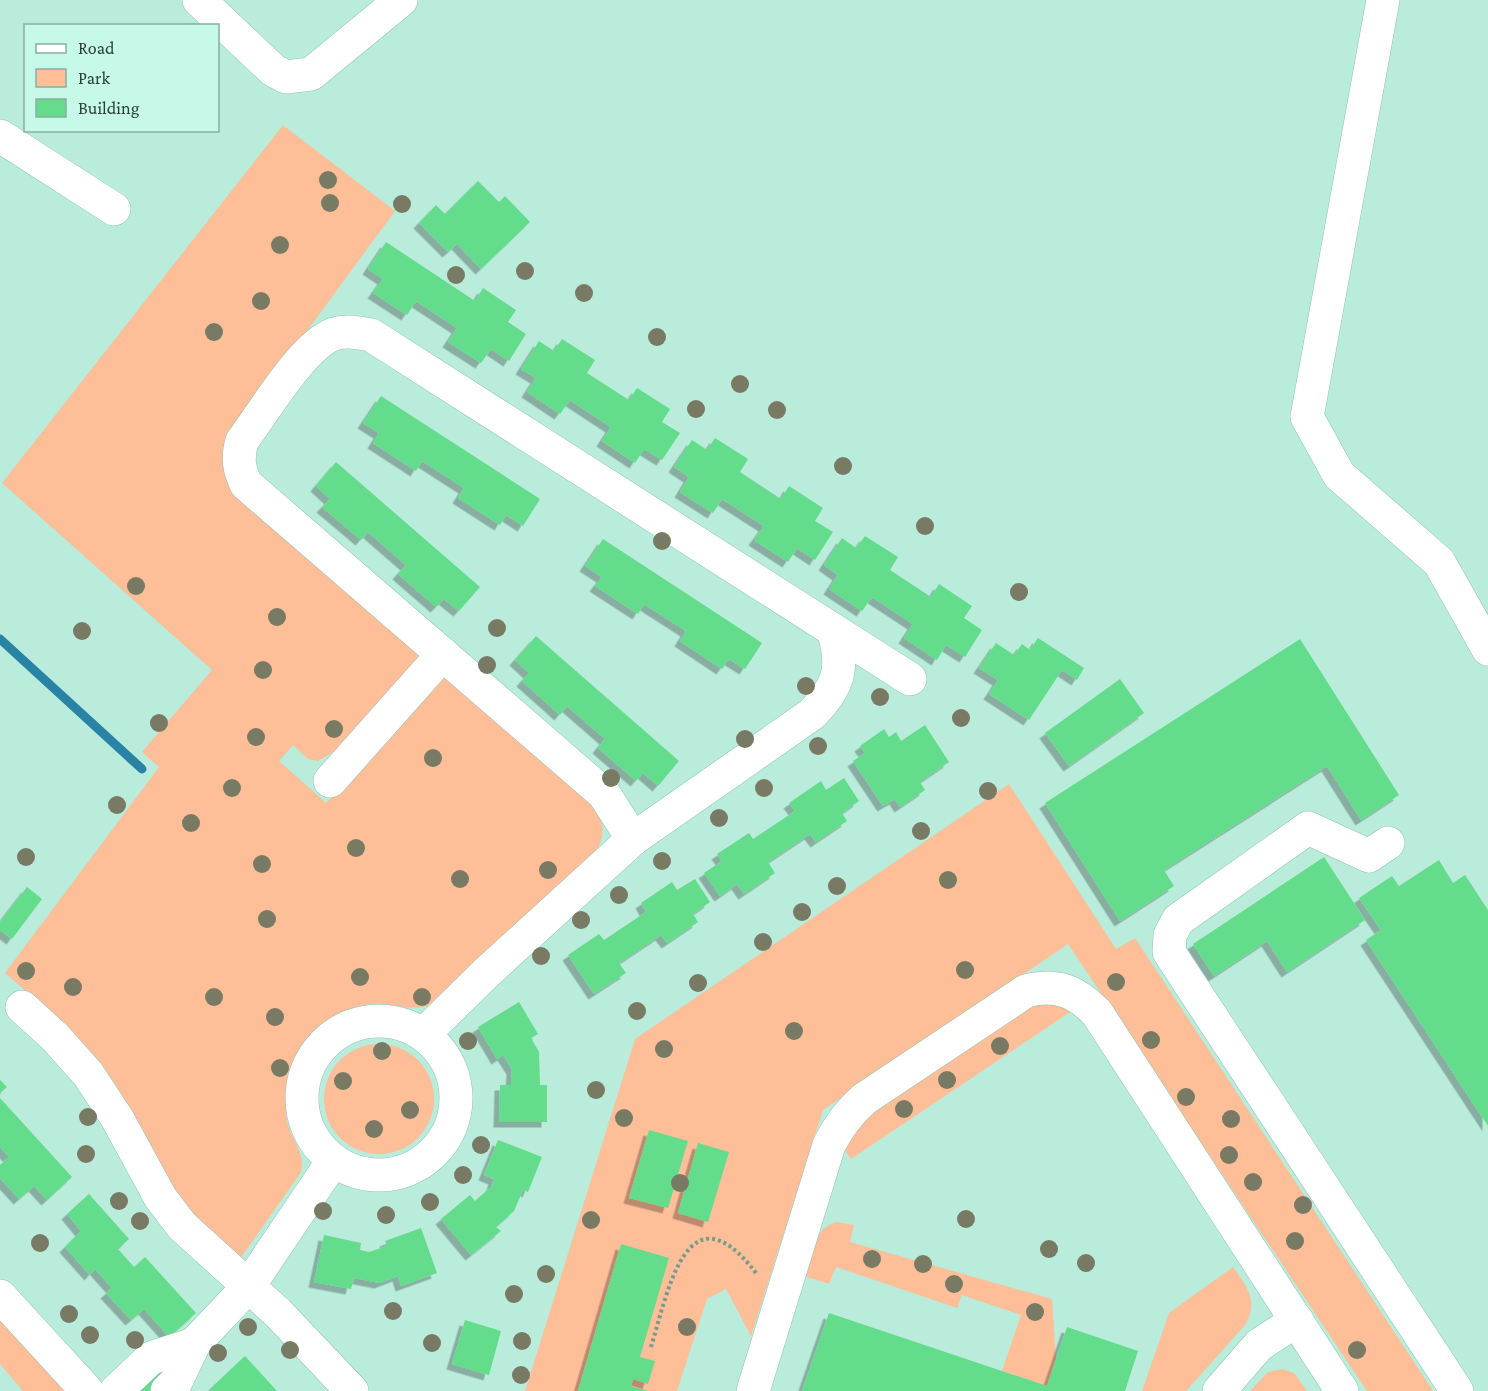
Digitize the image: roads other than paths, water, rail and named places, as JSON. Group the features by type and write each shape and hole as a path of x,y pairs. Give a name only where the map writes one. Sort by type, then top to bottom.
{"street":[{"path":"199,0 273,70 286,77 299,77 311,74 400,0"},
{"path":"1383,0 1307,417 1339,474 1439,562 1488,649"},
{"path":"0,136 114,209"},
{"path":"633,839 604,794 246,484 239,470 238,453 242,441 306,355 319,342 335,334 351,332 371,335 389,345 910,679"},
{"path":"424,1034 485,974 633,839 812,714 828,697 838,678 840,652 833,630"},
{"path":"330,780 443,654"},
{"path":"1388,843 1370,856 1308,828 1178,920 1170,935 1169,952 1457,1391"},
{"path":"753,1391 829,1145 837,1128 850,1111 1026,991 1042,987 1061,988 1082,997 1097,1013 1342,1391"},
{"path":"22,1007 55,1037 88,1074 117,1118 160,1197 182,1226 278,1313 352,1391"},
{"path":"372,1021 399,1023 424,1034 441,1051 453,1073 457,1097 454,1122 442,1144 425,1161 403,1172 379,1177 355,1173 333,1161 314,1142 303,1118 301,1091 309,1065 324,1043 346,1028 372,1021"},
{"path":"167,1391 176,1382 194,1344 248,1287 333,1161"},
{"path":"0,1296 87,1391"},
{"path":"1219,1391 1258,1345 1297,1320"},
{"path":"116,1391 151,1358 194,1344"}],"waterway":[{"path":"0,639 142,769"}]}
